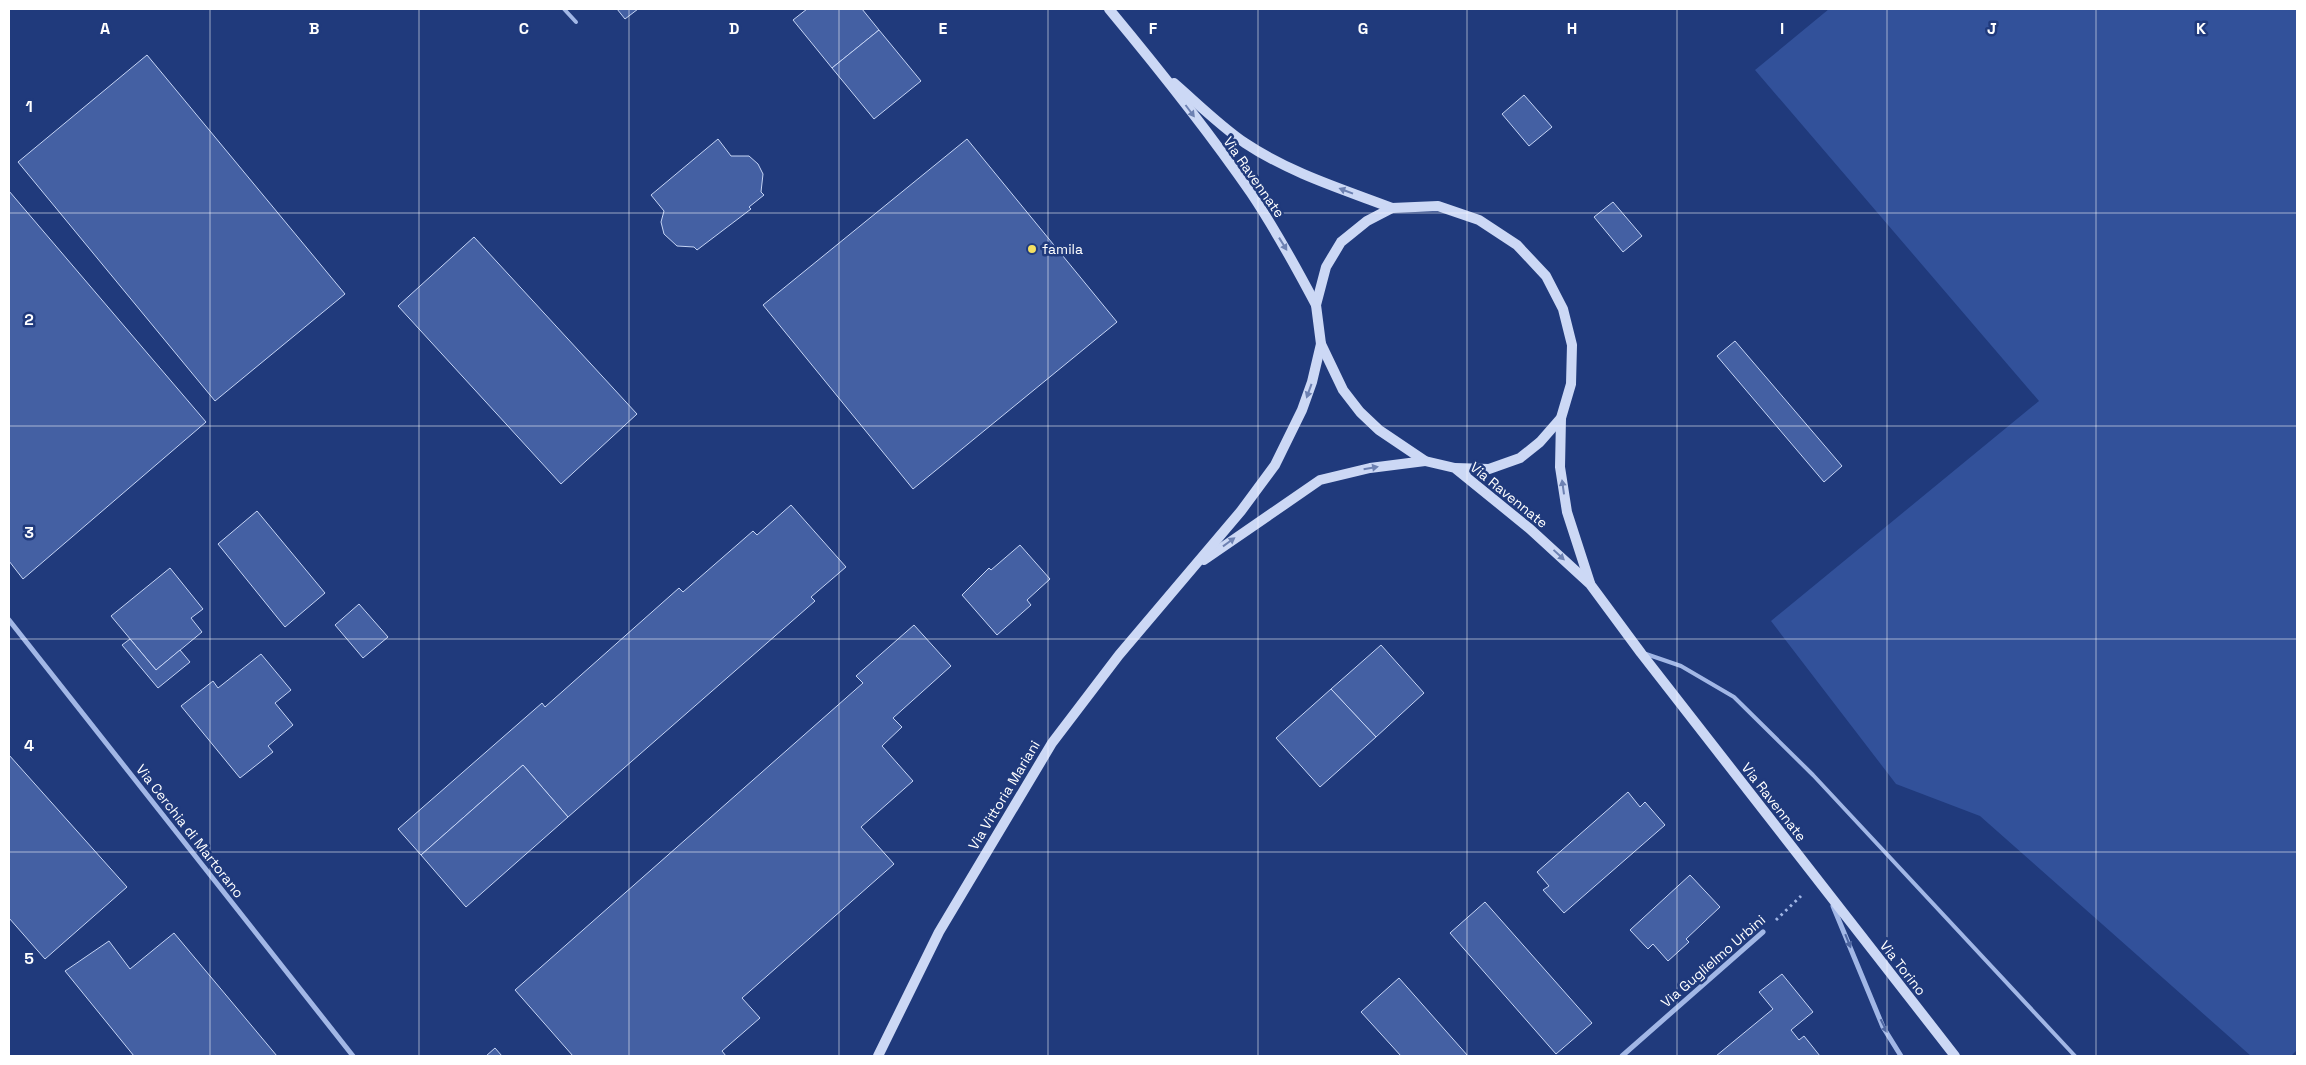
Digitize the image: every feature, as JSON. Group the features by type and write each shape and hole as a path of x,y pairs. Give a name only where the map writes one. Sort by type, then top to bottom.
{"main road":[{"name":"Via Ravennate","path":"1109,9 1161,72 1251,193 1288,252 1316,305"},
{"name":"Via Ravennate","path":"1161,72 1243,142 1271,159 1293,171 1392,208"},
{"path":"1438,206 1479,220 1517,245 1546,276 1563,309 1572,345 1570,384 1561,418 1540,442 1520,458 1489,469 1455,468 1425,461 1399,446 1360,412 1343,390 1321,344 1316,305 1326,267 1341,242 1367,221 1392,208 1438,206"},
{"name":"Via Vittoria Mariani","path":"878,1056 939,932 1052,743 1119,655 1241,510 1275,465 1302,410 1312,382 1321,344"},
{"name":"Via Ravennate","path":"1561,418 1560,467 1567,512 1590,584"},
{"name":"Via Vittoria Mariani","path":"1189,571 1262,518 1320,480 1370,468 1425,461"},
{"name":"Via Ravennate","path":"1455,468 1530,529 1590,584 1641,653 1830,896"},
{"name":"Via Torino","path":"1830,896 1955,1056"}],"street":[{"name":"Via Cerchia di Martorano","path":"9,620 353,1056"},
{"name":"Via Ravennate","path":"1830,896 1884,1028 1901,1056"},
{"name":"Via Guglielmo Urbini","path":"1622,1056 1763,932"}],"lane":[{"path":"564,9 576,22"},
{"path":"1641,653 1681,666 1734,697 1813,775 2074,1056"}],"path":[{"name":"Via Guglielmo Urbini","path":"1763,932 1818,880"}],"shaded area":[{"path":"1829,9 2297,9 2297,1050 2291,1056 2251,1056 1980,816 1896,784 1771,621 2039,401 1755,70"}],"building":[{"path":"617,9 638,9 625,19"},
{"path":"807,9 862,9 879,30 832,68 793,20"},
{"path":"879,30 921,81 874,119 832,68"},
{"path":"147,55 345,294 215,401 18,162"},
{"path":"1524,95 1552,127 1529,146 1502,114"},
{"path":"718,139 731,156 749,156 758,164 763,174 761,192 764,195 749,207 751,209 697,250 694,247 677,246 664,234 661,222 664,211 651,195"},
{"path":"967,139 1117,322 913,489 763,305"},
{"path":"9,191 206,422 23,579 9,561"},
{"path":"1613,202 1642,236 1623,252 1594,217"},
{"path":"474,237 637,414 561,484 398,306"},
{"path":"1735,341 1842,466 1824,482 1717,356"},
{"path":"791,505 846,567 811,597 815,601 568,817 523,765 421,855 398,829 542,703 545,707 679,588 683,592 753,531 757,535"},
{"path":"257,511 325,593 285,627 218,544"},
{"path":"1020,545 1050,579 1027,600 1031,605 997,635 962,595 989,568 991,570"},
{"path":"170,568 203,609 191,618 202,632 156,670 111,616"},
{"path":"359,604 388,637 363,658 335,625"},
{"path":"914,625 951,666 893,718 902,727 882,746 913,781 861,827 894,864 742,998 760,1018 722,1051 726,1056 573,1056 515,990 863,683 856,676"},
{"path":"130,639 156,670 180,650 190,662 158,688 122,645"},
{"path":"1381,645 1424,693 1376,737 1331,689"},
{"path":"261,654 291,690 275,703 293,725 268,746 273,752 240,778 181,706 213,681 218,688"},
{"path":"1331,689 1376,737 1320,787 1276,738"},
{"path":"9,755 127,887 45,959 9,918"},
{"path":"523,765 568,817 466,907 421,855"},
{"path":"1628,792 1640,807 1645,802 1665,825 1564,913 1543,890 1549,886 1537,872"},
{"path":"1690,875 1720,907 1686,939 1689,942 1668,961 1653,944 1648,949 1630,930"},
{"path":"1485,902 1592,1023 1556,1054 1450,933"},
{"path":"174,933 277,1056 134,1056 65,971 109,941 130,969"},
{"path":"1782,974 1813,1012 1791,1030 1799,1040 1804,1036 1820,1056 1716,1056 1773,1009 1759,992"},
{"path":"1399,978 1468,1056 1401,1056 1361,1012"},
{"path":"495,1048 502,1056 486,1056"}],"place":[{"name":"famila","path":"1032,249"}]}
